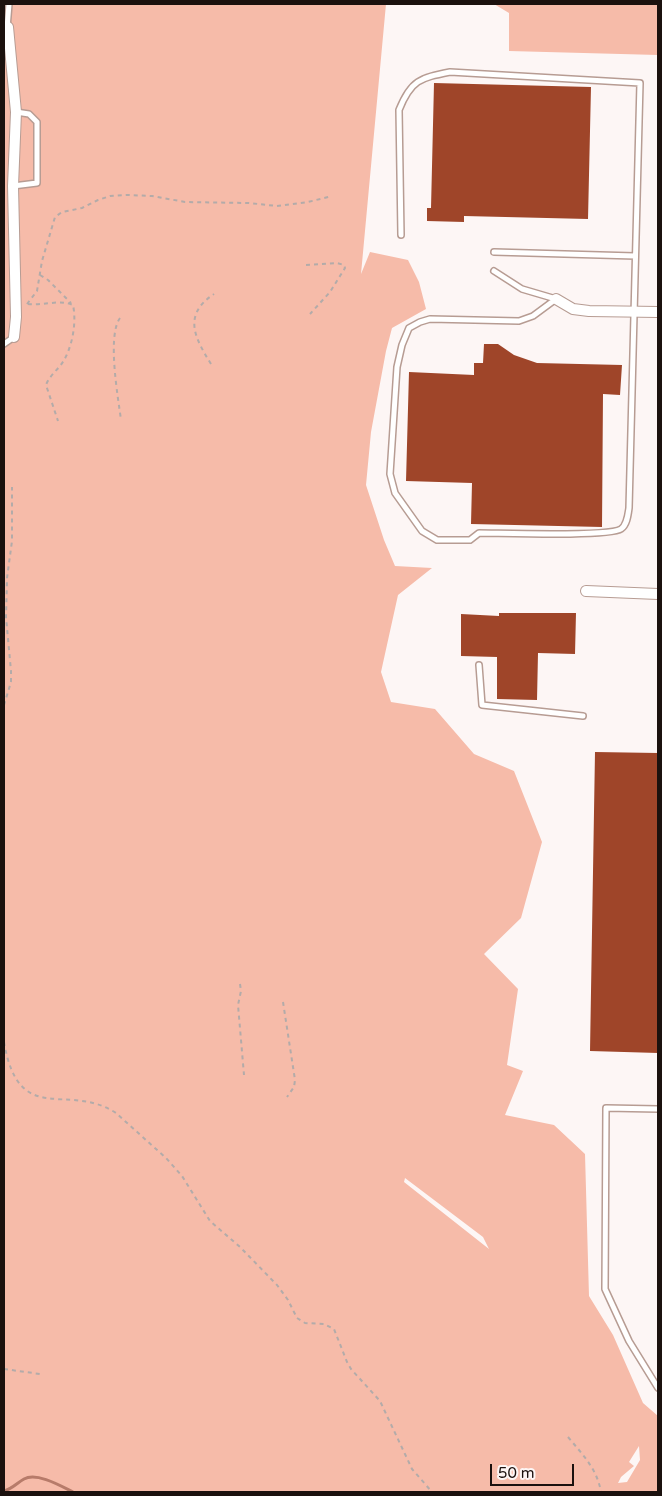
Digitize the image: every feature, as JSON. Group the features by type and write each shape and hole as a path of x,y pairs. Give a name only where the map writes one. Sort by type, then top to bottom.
{"street":[{"path":"6,28 7,56 16,112 13,186 16,304 7,341"},
{"path":"556,299 573,308 589,311 658,312"},
{"path":"586,591 658,594"}],"lane":[{"path":"6,28 9,4"},
{"path":"401,235 399,110 406,93 424,77 450,72 640,83 630,508 625,524 620,530 608,532 559,534 479,533 470,540 438,540 422,531 395,493 390,474 397,367 402,345 409,328 430,319 519,321 533,316 556,299"},
{"path":"13,186 37,183 37,122 29,114 16,112"},
{"path":"494,252 635,256"},
{"path":"494,271 522,289 556,299"},
{"path":"479,665 482,704 583,716"},
{"path":"658,1109 606,1108 605,1280 605,1289 629,1341 658,1388"}],"path":[{"path":"27,304 37,291 39,274 55,217 62,212 82,208 110,196 152,196 185,202 249,203 277,206 308,202 332,196"},
{"path":"306,266 337,263 344,265 345,268 330,292 310,314"},
{"path":"39,274 48,280 73,305 72,337 69,347 61,366 47,381 46,385 58,420"},
{"path":"211,364 198,339 193,317 214,294"},
{"path":"16,304 67,303 73,305"},
{"path":"120,318 114,333 115,370 121,420"},
{"path":"4,705 11,682 6,617 7,578 12,541 12,487"},
{"path":"240,984 241,991 238,1005 244,1075"},
{"path":"284,1002 294,1080 294,1087 287,1097"},
{"path":"4,1042 9,1065 24,1087 41,1098 95,1103 109,1108 116,1113 173,1165 190,1186 210,1221 248,1254 277,1285 288,1300 297,1318 305,1322 324,1324 334,1329 351,1369 380,1401 412,1470 432,1492"},
{"path":"4,1369 40,1374"},
{"path":"568,1437 593,1468 601,1492"}],"shaded area":[{"path":"4,4 386,4 361,274 370,252 408,260 419,282 426,309 392,328 371,432 366,485 384,540 395,566 432,568 398,595 381,672 391,702 435,709 474,754 514,771 542,842 521,918 484,954 518,989 507,1065 523,1071 505,1115 554,1125 585,1154 589,1296 613,1335 643,1403 658,1416 658,1492 4,1492","holes":["405,1178 483,1237 489,1249 404,1182","639,1446 640,1460 627,1482 618,1483 621,1477 634,1466 629,1462"]},
{"path":"494,4 658,4 658,55 509,51 509,13"}],"building":[{"path":"434,83 591,87 588,219 464,216 464,222 427,221 427,208 431,208"},
{"path":"484,344 498,344 514,355 537,363 622,365 620,395 603,394 602,527 471,524 472,483 406,481 409,372 474,375 474,363 483,363"},
{"path":"499,613 576,613 575,654 538,653 537,700 497,699 497,657 461,656 461,614 499,616"},
{"path":"595,752 658,753 658,1053 590,1051"}],"waterway":[{"path":"4,1491 24,1479 35,1477 56,1483 73,1492"}]}
